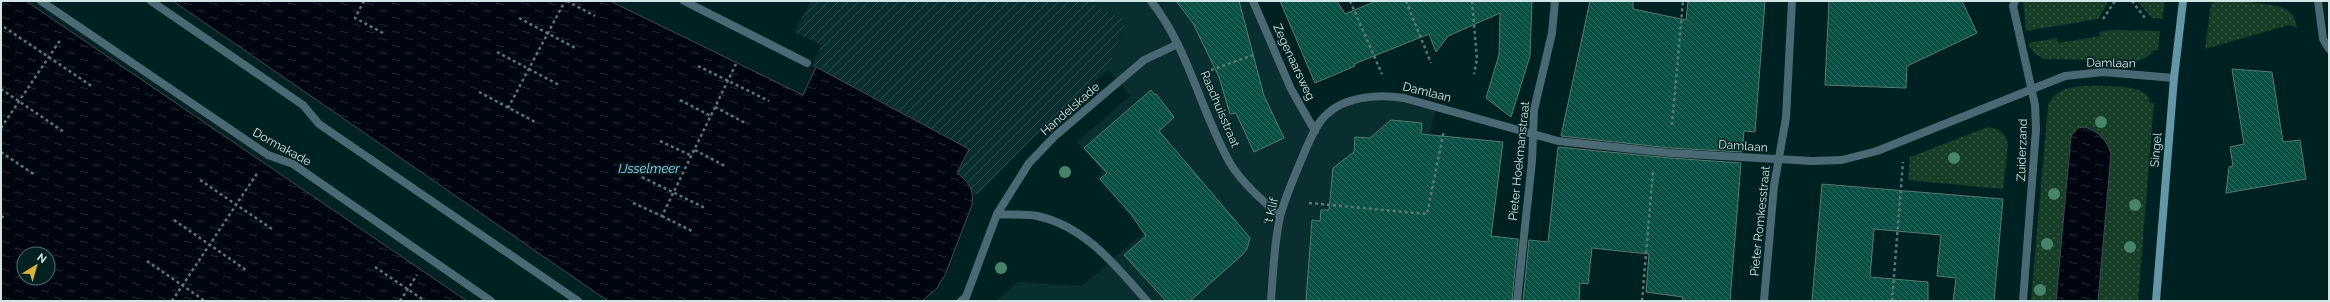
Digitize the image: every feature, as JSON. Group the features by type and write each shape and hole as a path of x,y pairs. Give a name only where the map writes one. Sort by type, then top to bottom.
{"main road":[{"name":"Singel","path":"2156,301 2174,78 2183,1"}],"street":[{"name":"Dormakade","path":"42,1 268,155 293,164 491,301"},
{"path":"151,1 303,105 319,124 578,301"},
{"path":"684,1 807,64"},
{"name":"Raadhuisstraat","path":"1151,1 1165,20 1178,44 1231,164 1259,197 1280,216"},
{"name":"Zegenaarsweg","path":"1253,1 1291,88 1315,132"},
{"name":"Pieter Hoekmanstraat","path":"1517,301 1532,161 1534,110 1552,33 1555,1"},
{"name":"Pieter Romkesstraat","path":"1764,301 1774,186 1786,118 1792,1"},
{"name":"Zuiderzand","path":"2015,1 2013,6 2031,90 2036,129 2023,301"},
{"path":"2318,1 2323,39 2329,49"},
{"name":"Handelskade","path":"961,301 966,297 997,214 1029,163 1055,136 1144,60 1178,44"},
{"name":"Damlaan","path":"1315,132 1326,115 1340,105 1364,98 1385,96 1422,102 1558,141 1655,151 1778,160 1827,160 1860,157 1981,111 2065,76 2085,73 2120,73 2174,78"},
{"name":"'t Klif","path":"1271,301 1275,247 1280,216 1288,190 1315,132"},
{"path":"997,214 1036,216 1047,219 1084,237 1107,256 1147,301"}],"path":[{"path":"364,1 355,18 384,33"},
{"path":"508,108 566,1 595,16"},
{"path":"1350,1 1382,74"},
{"path":"1406,1 1431,63"},
{"path":"1472,1 1477,59 1474,74"},
{"path":"1672,125 1683,1"},
{"path":"2104,19 2115,1"},
{"path":"2132,1 2145,18"},
{"path":"519,18 577,49"},
{"path":"4,27 93,87"},
{"path":"1,128 63,36"},
{"path":"1208,71 1273,47"},
{"path":"497,52 559,85"},
{"path":"662,216 736,64"},
{"path":"698,66 769,101"},
{"path":"1,88 64,132"},
{"path":"479,92 535,122"},
{"path":"680,100 711,116"},
{"path":"715,107 747,124"},
{"path":"1309,204 1427,214 1446,125"},
{"path":"660,141 692,156"},
{"path":"695,150 725,166"},
{"path":"1,152 35,175"},
{"path":"1892,301 1903,160"},
{"path":"1642,301 1654,167"},
{"path":"172,301 260,169"},
{"path":"642,177 705,208"},
{"path":"200,180 272,229"},
{"path":"634,203 692,231"},
{"path":"1,216 6,219"},
{"path":"174,220 246,270"},
{"path":"147,262 205,301"},
{"path":"375,267 424,301"},
{"path":"400,301 421,270"}],"shaded area":[{"path":"811,1 1087,1 1126,21 1108,70 1049,122 978,194 973,195 968,183 957,173 969,149 812,66 822,45 794,32"},
{"path":"1087,1 1253,1 1315,131 1326,115 1370,97 1437,106 1431,126 1421,242 1410,301 996,301 1018,282 1082,286 1144,233 1096,177 1102,171 1077,142 1130,96 1108,70 1126,21"}],"green space":[{"path":"2023,1 2109,1 2098,19 2026,31"},
{"path":"2137,1 2165,1 2162,19 2152,18"},
{"path":"2215,1 2265,4 2283,8 2292,14 2297,28 2289,25 2205,49 2211,4"},
{"path":"2112,30 2160,31 2158,50 2154,50 2147,57 2138,61 2044,59 2034,53 2028,43 2057,38 2058,43 2100,36 2099,32"},
{"path":"2078,86 2122,87 2137,90 2143,92 2148,97 2150,103 2154,103 2138,301 2031,301 2048,105 2052,98 2064,90"},
{"path":"1988,127 2004,134 2008,145 2003,189 1908,180 1910,157"}],"water":[{"path":"1,1 26,1 467,301 1,301"},
{"name":"IJsselmeer","path":"173,1 610,1 803,95 816,67 969,149 957,173 970,186 972,205 945,275 937,288 922,301 608,301"},
{"path":"2085,127 2102,137 2111,154 2098,301 2056,301 2071,136 2078,128"}],"building":[{"path":"1176,1 1239,1 1264,96 1284,138 1254,152 1236,113 1230,114 1219,77 1193,23"},
{"path":"1280,1 1337,1 1345,14 1376,1 1532,1 1530,56 1511,117 1486,98 1499,55 1500,13 1448,36 1436,52 1429,34 1354,64 1355,66 1315,83"},
{"path":"1590,1 1633,1 1633,9 1686,20 1688,1 1765,1 1755,132 1744,131 1742,152 1670,148 1561,136"},
{"path":"1829,1 1962,1 1977,33 1907,66 1906,88 1825,85"},
{"path":"2232,69 2272,72 2283,142 2300,140 2306,179 2226,193 2229,167 2233,166 2230,147 2244,144"},
{"path":"1151,90 1155,95 1156,94 1174,117 1159,131 1250,238 1247,249 1242,255 1190,301 1166,301 1124,255 1146,236 1131,214 1100,179 1107,173 1084,148"},
{"path":"1391,120 1422,123 1421,134 1503,142 1491,236 1518,239 1512,301 1306,301 1312,220 1320,221 1321,210 1329,210 1333,168 1354,152 1355,137 1370,138"},
{"path":"1558,147 1670,158 1741,163 1730,301 1682,301 1683,297 1646,292 1649,254 1592,248 1588,284 1580,283 1579,301 1523,301 1529,240 1548,242"},
{"path":"1822,184 2003,199 1994,301 1953,301 1956,278 1937,276 1941,235 1874,229 1870,277 1928,282 1928,301 1812,301"}]}
